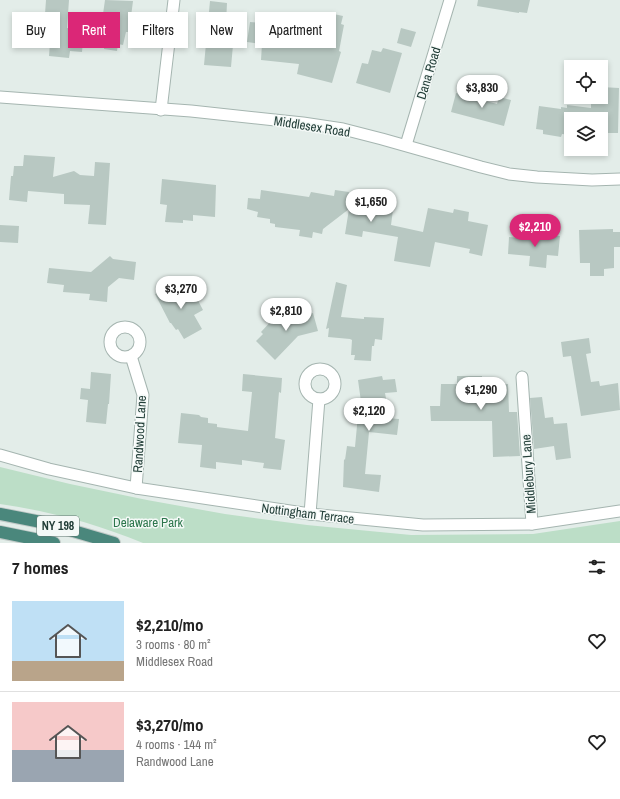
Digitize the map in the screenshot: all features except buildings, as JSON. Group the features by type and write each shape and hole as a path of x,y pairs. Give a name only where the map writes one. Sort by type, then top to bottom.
{"highway":[{"name":"NY 198","path":"0,514 58,526 114,543"},
{"name":"NY 198","path":"0,532 54,543"}],"street":[{"path":"161,110 174,0"},
{"name":"Dana Road","path":"406,145 450,0"},
{"name":"Middlesex Road","path":"0,97 191,111 303,123 343,129 406,145 481,168 509,174 592,180 620,178"},
{"name":"Randwood Lane","path":"131,356 143,395 136,488"},
{"name":"Middlebury Lane","path":"522,377 532,524"},
{"path":"310,514 319,400"},
{"name":"Nottingham Terrace","path":"0,455 49,469 136,488 310,514 423,525 532,524 620,511"}],"green space":[{"name":"Delaware Park","path":"0,467 70,484 225,514 307,525 411,535 533,534 620,521 620,543 143,543 73,519 37,510 0,504"}]}
